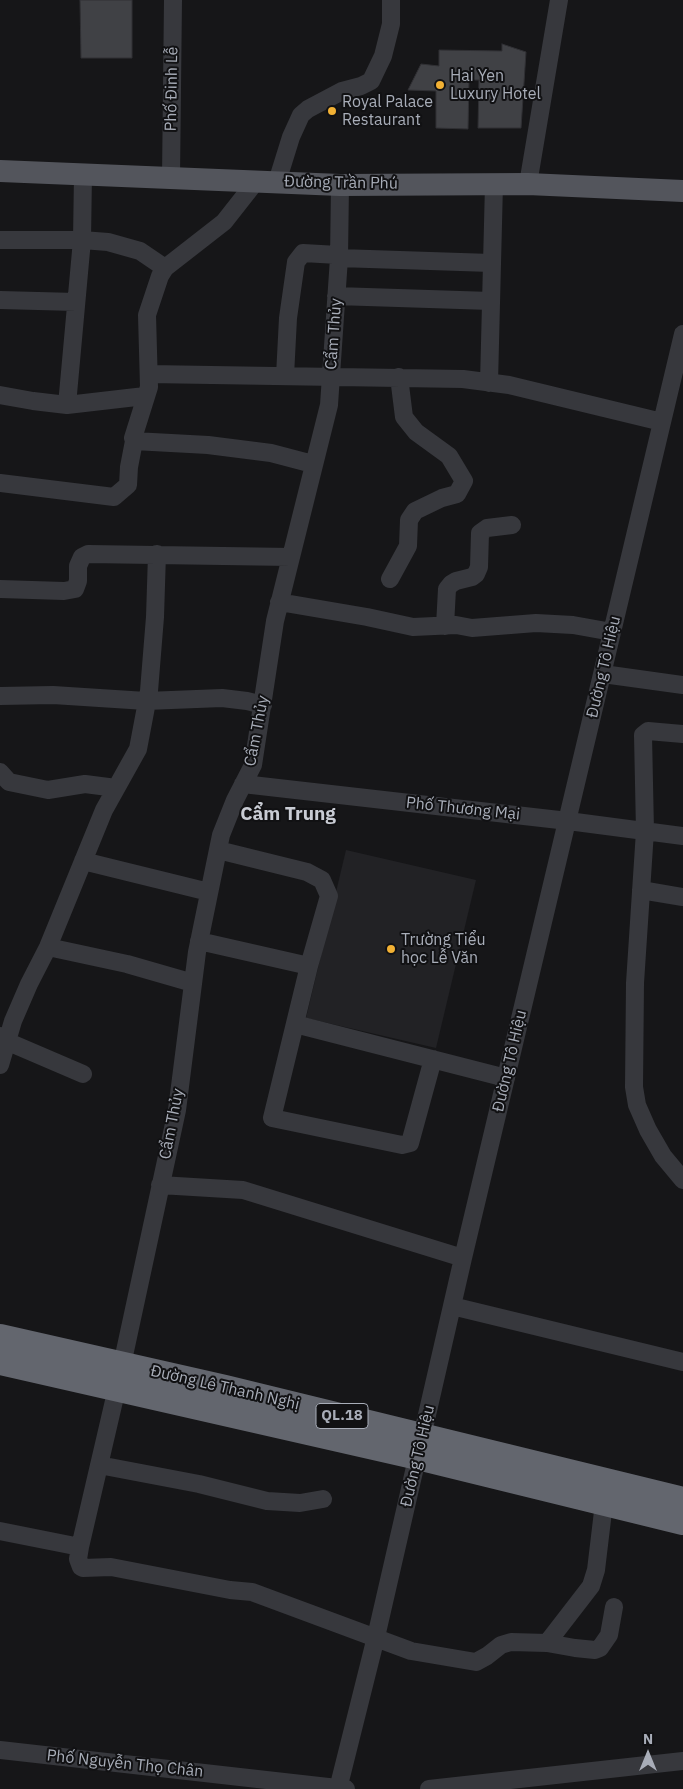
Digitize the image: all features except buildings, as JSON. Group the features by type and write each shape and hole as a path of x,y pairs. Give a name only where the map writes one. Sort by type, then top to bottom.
{"highway":[{"name":"Đường Lê Thanh Nghị","path":"0,1337 120,1376 420,1446 683,1500"},
{"name":"Đường Lê Thanh Nghị","path":"0,1362 120,1376"},
{"name":"Đường Lê Thanh Nghị","path":"420,1446 604,1503 683,1522"}],"main road":[{"name":"Đường Trần Phú","path":"0,171 340,185 528,184 683,191"}],"street":[{"name":"Phố Đinh Lễ","path":"171,177 173,0"},
{"path":"0,483 114,497 128,485 133,438 149,388 147,315 164,268 183,256 224,222 267,181 301,115 308,109 342,91 371,81 383,56 391,24 391,0"},
{"path":"528,184 559,0"},
{"path":"67,405 82,240 83,174"},
{"path":"488,382 494,184"},
{"name":"Cẩm Thủy","path":"80,1547 120,1376 177,1110 199,941 221,835 253,766 279,602 329,405 338,256 340,185"},
{"path":"0,240 82,240 108,242 140,251 164,268"},
{"path":"285,376 288,318 296,262 303,253 491,262"},
{"path":"336,296 491,301"},
{"path":"0,300 76,302"},
{"name":"Đường Tô Hiệu","path":"339,1789 463,1258 683,334"},
{"path":"149,374 463,379 509,385 662,422"},
{"path":"390,579 408,546 409,520 415,511 442,498 457,494 464,481 449,456 416,432 404,417 399,377"},
{"path":"0,395 67,405 145,396"},
{"path":"134,441 208,445 270,453 309,463 313,467"},
{"path":"445,626 447,589 456,581 472,577 476,574 479,567 480,533 487,528 512,525"},
{"path":"0,589 64,591 75,589 78,581 78,566 82,557 88,554 291,557"},
{"path":"0,1065 3,1038 48,946 104,810 138,748 149,691 158,554"},
{"path":"279,602 367,616 413,627 456,625 472,628 536,623 573,625 612,632"},
{"path":"602,674 683,685"},
{"path":"0,696 53,695 146,702 222,698 247,700 263,706"},
{"path":"683,734 648,731 642,735 645,831 635,982 636,1096 641,1113 663,1156 683,1180"},
{"path":"0,772 9,782 48,790 85,784 116,788"},
{"name":"Phố Thương Mại","path":"243,784 683,836"},
{"path":"218,850 307,872 322,880 329,896 309,966 272,1118 402,1145 410,1143 433,1059"},
{"path":"83,861 209,892"},
{"path":"641,890 683,897"},
{"path":"199,941 309,966"},
{"path":"48,946 127,964 193,983"},
{"path":"295,1024 506,1078"},
{"path":"3,1038 84,1074"},
{"path":"160,1185 242,1190 463,1258"},
{"path":"452,1306 683,1362"},
{"path":"99,1464 199,1484 267,1501 300,1503 323,1499"},
{"path":"547,1643 591,1586 596,1570 604,1503"},
{"path":"0,1531 80,1547 78,1559 83,1568 111,1567 230,1590 252,1592 411,1651 470,1662 482,1660 501,1645 511,1642 547,1643 595,1650 604,1644 609,1635 614,1607"},
{"name":"Phố Nguyễn Thọ Chân","path":"0,1750 346,1789"},
{"path":"429,1789 555,1782 683,1761"}],"shaded area":[{"name":"Trường Tiểu học Lễ Văn","path":"346,850 476,880 436,1048 306,1018"}],"place":[{"name":"Hai Yen Luxury Hotel","path":"440,85"},
{"name":"Royal Palace Restaurant","path":"332,111"},
{"name":"Trường Tiểu học Lễ Văn","path":"391,949"}],"district":[{"name":"Cẩm Trung","path":"288,815"}]}
